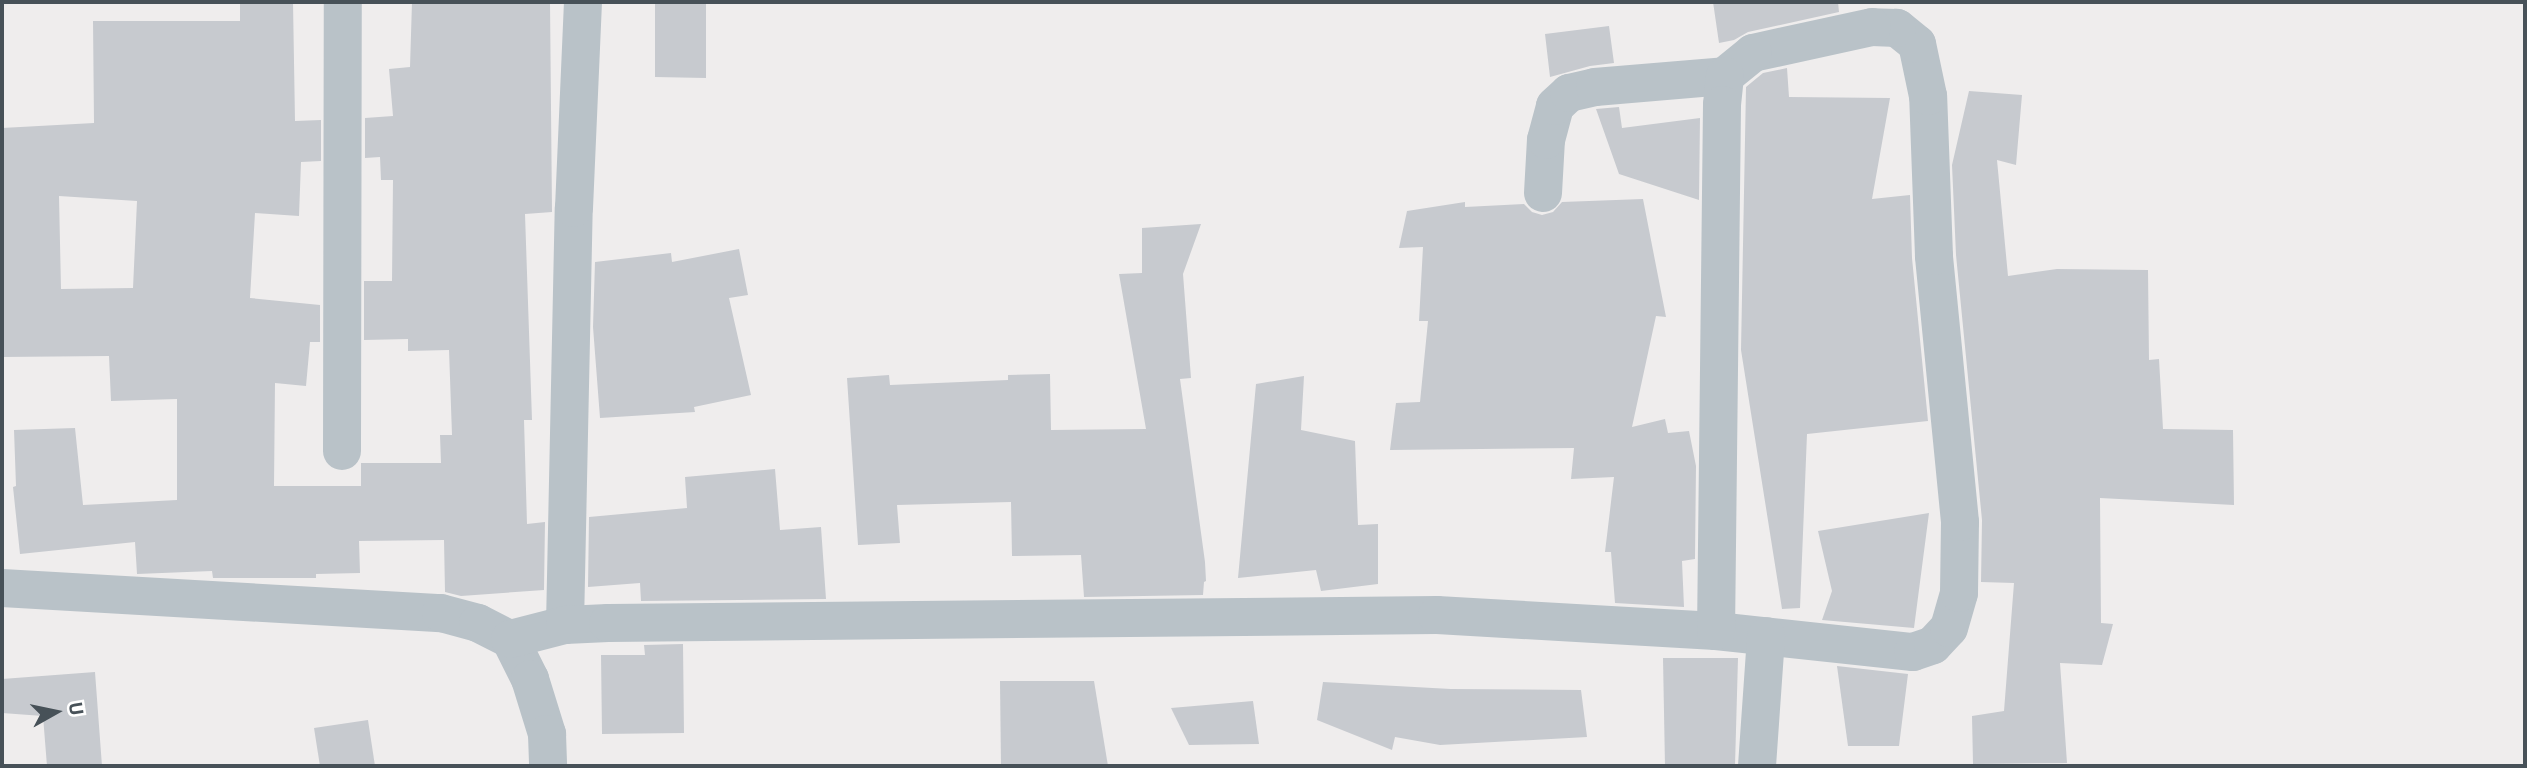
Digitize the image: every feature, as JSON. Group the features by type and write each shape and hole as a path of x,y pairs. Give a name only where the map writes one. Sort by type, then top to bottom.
{"street":[{"path":"342,451 343,2"},
{"path":"565,625 574,208 583,2"},
{"path":"510,639 565,625 1437,615 1716,631 1913,652 1933,645 1949,628 1959,593 1960,522 1934,256 1928,96 1917,44 1897,28 1872,27 1753,53 1725,76 1595,88 1569,93 1555,106 1549,129 1543,193"},
{"path":"1716,631 1722,105 1725,76"},
{"path":"2,588 441,612 478,623 510,639 530,679 547,734 548,766"},
{"path":"1757,766 1766,636"}],"building":[{"path":"240,2 293,2 295,121 321,120 321,161 301,162 299,216 255,213 250,298 320,305 320,342 310,342 306,386 275,383 274,486 361,486 361,463 441,463 440,435 452,435 449,350 408,351 408,339 364,340 364,281 392,281 393,180 381,180 380,157 365,158 365,118 393,116 389,69 410,67 412,2 550,2 552,212 525,214 532,420 524,420 527,524 545,522 544,590 461,596 445,592 444,540 359,541 360,573 316,574 316,578 213,578 212,571 137,574 135,542 20,554 13,487 16,486 14,430 75,428 83,505 177,500 177,399 111,401 109,356 2,357 2,128 94,123 93,21 240,21","holes":["59,196 137,201 133,288 61,289"]},
{"path":"655,2 706,2 706,78 655,77"},
{"path":"1713,2 1838,2 1839,12 1748,32 1734,40 1719,43"},
{"path":"1609,26 1614,63 1590,66 1550,77 1545,34"},
{"path":"1787,68 1789,97 1890,98 1872,199 1910,195 1912,258 1928,421 1807,434 1800,608 1782,609 1741,350 1746,87 1763,73"},
{"path":"1969,91 2022,95 2016,165 1997,160 2008,276 2057,269 2148,270 2149,360 2159,359 2163,429 2233,430 2234,505 2100,498 2101,623 2113,624 2102,665 2060,663 2067,763 1973,764 1972,716 2004,711 2014,583 1981,582 1982,520 1956,255 1952,165"},
{"path":"1619,107 1622,128 1700,118 1699,200 1619,174 1596,109"},
{"path":"1643,199 1666,317 1656,316 1632,427 1665,419 1668,433 1689,431 1696,466 1695,559 1682,561 1684,607 1615,603 1611,552 1605,552 1614,477 1571,479 1574,448 1390,450 1396,403 1420,402 1428,321 1419,321 1423,247 1399,248 1407,211 1465,202 1465,207 1524,204 1532,212 1542,215 1553,212 1562,202"},
{"path":"1201,224 1183,274 1191,378 1180,379 1205,562 1206,581 1203,595 1084,597 1081,555 1012,556 1011,502 897,505 900,543 858,545 847,378 889,375 890,385 1008,380 1008,375 1050,374 1051,430 1146,429 1119,274 1142,273 1142,228"},
{"path":"739,249 748,295 729,298 751,395 694,407 695,412 600,418 593,327 595,262 671,253 672,262"},
{"path":"1304,376 1301,430 1355,441 1358,525 1378,524 1378,584 1321,591 1316,570 1238,578 1256,384"},
{"path":"775,469 780,530 821,527 826,599 641,601 640,583 588,587 589,517 687,508 685,477"},
{"path":"1929,513 1914,628 1822,620 1832,591 1818,531"},
{"path":"683,644 684,733 602,734 601,655 645,655 644,645"},
{"path":"1663,658 1738,658 1735,766 1665,766"},
{"path":"1837,666 1908,674 1899,746 1848,746"},
{"path":"95,672 102,766 47,766 43,716 2,713 2,679"},
{"path":"1000,681 1094,681 1108,766 1001,766"},
{"path":"1323,682 1451,689 1581,690 1587,737 1440,745 1395,737 1392,750 1317,720"},
{"path":"1253,701 1259,744 1189,745 1171,708"},
{"path":"368,720 375,766 320,766 314,728"}]}
